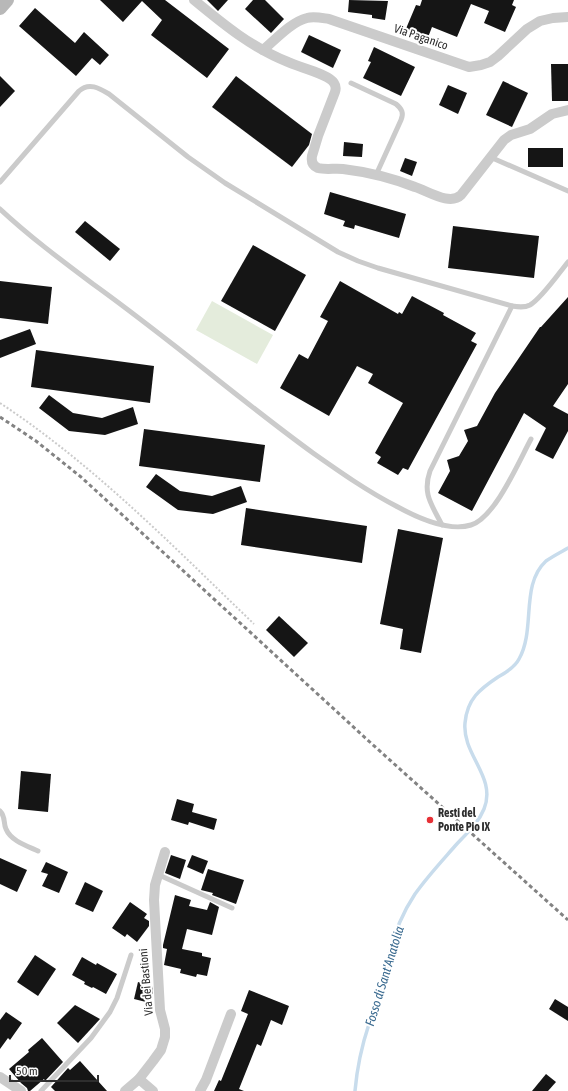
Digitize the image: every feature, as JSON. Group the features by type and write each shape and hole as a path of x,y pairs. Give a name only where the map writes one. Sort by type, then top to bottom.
{"main road":[{"path":"0,8 7,0"}],"street":[{"path":"194,0 241,37 286,62 324,76 334,83 336,88 335,92 312,156 312,162 315,167 322,169 342,169 376,175 407,184 445,199 453,200 461,195 504,140 511,135 530,129 552,114 568,110"},
{"name":"Via Paganico","path":"263,50 298,21 308,18 320,18 329,19 400,42 466,66 477,66 486,64 496,58 524,31 540,21 568,16"},
{"name":"Via dei Bastioni","path":"125,1091 139,1079 148,1068 161,1050 164,1042 165,1034 160,1010 154,903 158,875 165,852"},
{"path":"200,1091 206,1080 232,1014"},
{"path":"0,1077 21,1091"},
{"path":"139,1079 153,1091"}],"lane":[{"path":"351,83 393,102 400,107 403,113 376,175"},
{"path":"0,182 79,91 86,86 95,87 109,94 225,183 338,252 358,261 517,307 526,306 535,302 568,262"},
{"path":"490,157 568,191"},
{"path":"0,209 53,254 312,452 357,483 387,501 413,514 442,525 451,526 472,525 479,521 484,517 500,495 531,439"},
{"path":"442,525 427,492 428,476 512,306"},
{"path":"0,811 4,817 6,829 10,835 18,842 38,851"},
{"path":"158,875 232,908"},
{"name":"Via dei Bastioni","path":"41,1091 91,1038 110,1012 117,998 131,955"}],"path":[{"path":"0,404 57,444 113,491 254,624"}],"green space":[{"path":"212,301 273,335 257,364 196,330"}],"building":[{"path":"100,0 165,0 229,49 207,78 151,35 162,20 142,1 123,22"},
{"path":"207,0 228,0 218,11"},
{"path":"253,0 265,0 284,19 271,33 245,9"},
{"path":"349,0 388,1 385,20 372,18 372,15 348,12"},
{"path":"422,0 514,0 512,5 516,7 505,32 484,23 489,11 471,4 457,37 432,27 427,40 405,31 416,5 420,6"},
{"path":"35,8 75,43 84,32 109,55 100,65 92,58 76,76 19,26"},
{"path":"309,35 341,50 333,68 301,52"},
{"path":"374,47 415,67 401,96 363,78 371,62 368,61"},
{"path":"551,64 568,64 568,101 552,101"},
{"path":"0,76 15,91 0,107"},
{"path":"236,76 312,134 309,145 292,167 212,107"},
{"path":"503,81 528,93 512,127 486,115"},
{"path":"448,85 467,93 458,114 439,105"},
{"path":"344,142 363,144 362,157 343,156"},
{"path":"528,148 563,148 563,167 528,167"},
{"path":"405,158 417,162 412,176 400,171"},
{"path":"330,192 406,214 399,238 355,225 354,229 343,226 345,221 324,214"},
{"path":"85,221 120,249 110,261 75,232"},
{"path":"453,226 539,236 534,278 448,268"},
{"path":"253,245 306,275 275,331 221,301"},
{"path":"0,281 52,287 48,324 0,318"},
{"path":"340,281 398,314 399,312 402,314 412,296 444,313 443,315 476,333 471,341 477,344 408,470 403,468 398,475 377,463 381,457 375,453 403,403 368,383 373,374 357,366 329,416 280,388 299,354 308,359 328,321 320,317"},
{"path":"568,297 568,384 553,406 568,414 568,431 553,459 535,450 546,428 524,413 472,511 438,493 450,471 447,460 459,456 468,441 464,430 477,426 495,393 540,327"},
{"path":"30,329 36,344 0,358 0,340"},
{"path":"36,350 154,366 150,403 31,387"},
{"path":"49,395 73,413 102,418 133,407 138,424 105,435 69,431 39,408"},
{"path":"144,429 265,445 260,482 139,466"},
{"path":"156,474 180,491 212,496 241,486 247,502 213,514 178,510 146,487"},
{"path":"246,508 367,526 362,563 241,545"},
{"path":"398,529 443,538 421,653 400,649 403,629 380,624"},
{"path":"279,616 308,643 294,657 266,630"},
{"path":"21,771 51,774 48,812 18,809"},
{"path":"177,799 194,804 192,812 217,819 214,830 189,822 188,825 171,820"},
{"path":"171,855 186,860 180,879 165,873"},
{"path":"192,855 208,861 203,874 187,867"},
{"path":"0,858 27,870 17,892 0,884"},
{"path":"46,862 68,872 59,893 42,886 48,874 41,872"},
{"path":"208,869 244,880 236,904 212,895 213,893 201,890"},
{"path":"85,882 103,891 93,912 75,904"},
{"path":"175,895 191,900 189,906 207,910 210,902 219,907 212,935 187,929 182,949 202,953 202,956 211,958 207,976 197,974 196,977 180,973 181,969 164,965 167,949 163,948 163,945"},
{"path":"130,902 147,914 144,918 149,921 149,926 137,942 127,934 125,937 112,928"},
{"path":"35,955 56,969 38,996 17,982"},
{"path":"82,957 117,974 106,994 84,984 85,982 72,975"},
{"path":"138,982 152,986 153,993 150,1003 134,999"},
{"path":"249,990 289,1006 282,1025 271,1020 261,1046 257,1044 239,1089 244,1091 214,1091 219,1080 221,1081 248,1014 241,1011"},
{"path":"555,999 568,1007 568,1021 549,1009"},
{"path":"75,1005 100,1019 78,1043 57,1023"},
{"path":"6,1012 22,1023 10,1040 8,1038 0,1049 0,1020"},
{"path":"42,1038 63,1062 45,1081 44,1079 28,1091 27,1088 9,1069 29,1052 28,1050"},
{"path":"80,1061 107,1091 55,1091 51,1087 68,1068 70,1070"},
{"path":"546,1074 556,1082 548,1091 532,1091"}],"waterway":[{"name":"Fosso di Sant'Anatolia","path":"355,1091 358,1065 364,1040 384,986 389,955 396,931 411,901 420,888 439,864 475,824 484,809 487,797 486,787 483,776 465,735 465,723 468,707 480,690 510,669 519,659 527,634 533,582 538,571 546,561 568,548"}],"railway":[{"path":"0,417 36,441 81,477 372,744 568,920"}],"place":[{"name":"Resti del Ponte Pio IX","path":"430,820"}]}
